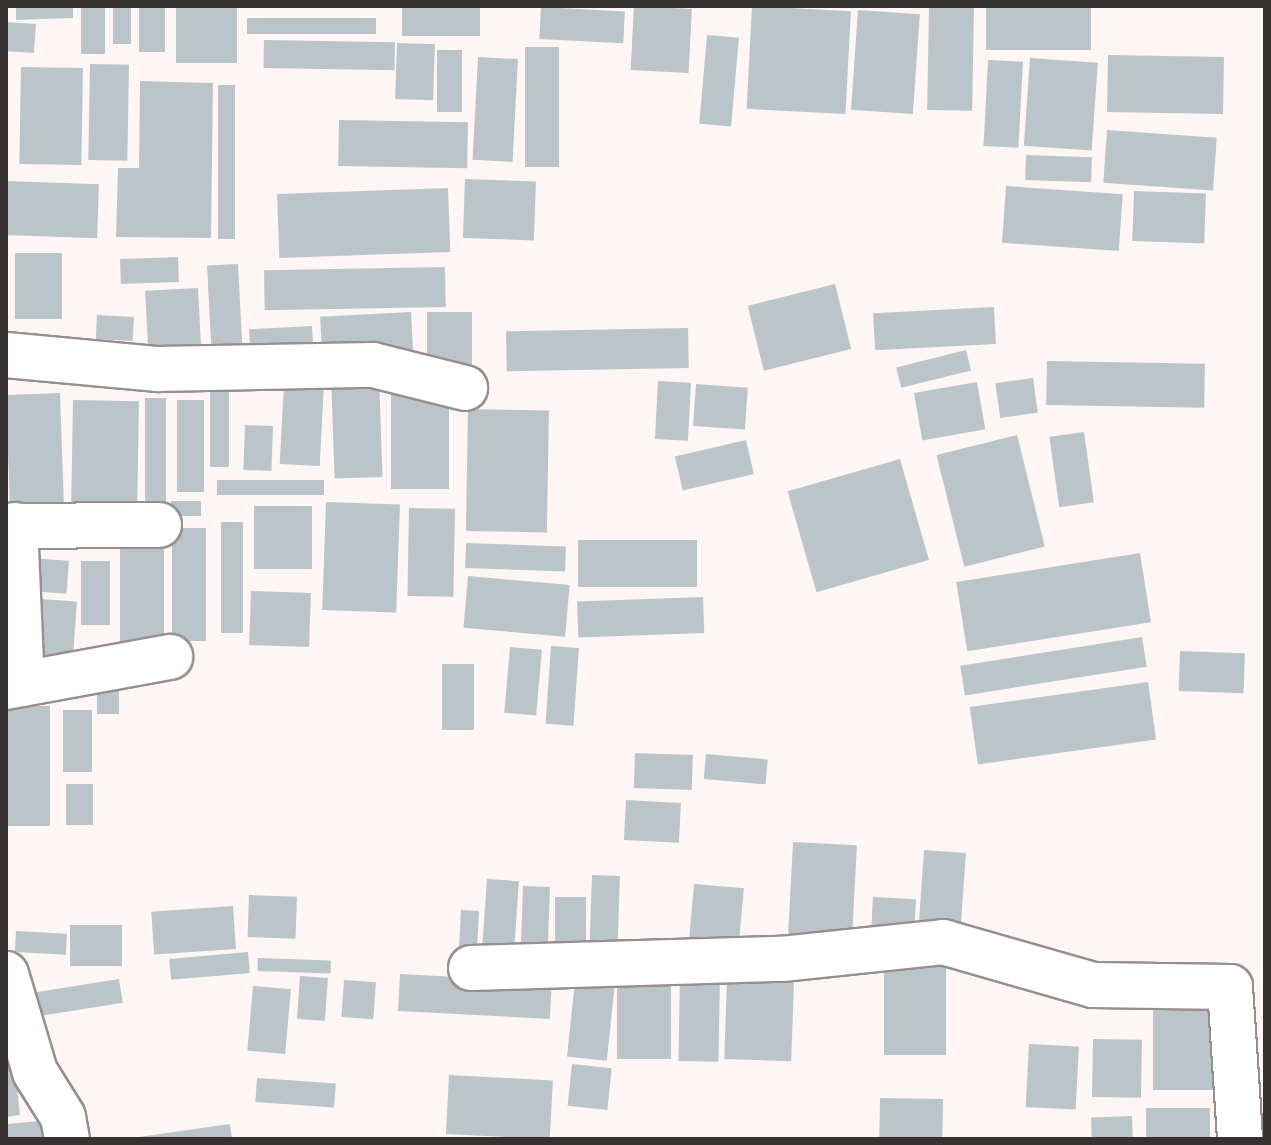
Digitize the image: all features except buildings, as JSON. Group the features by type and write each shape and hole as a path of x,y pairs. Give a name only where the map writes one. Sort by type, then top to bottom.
{"street":[{"path":"6,355 158,369 373,365 465,388"},
{"path":"159,525 10,525 14,685 170,657"},
{"path":"471,968 782,959 943,942 1093,985 1230,987 1240,1139"},
{"path":"6,974 35,1072 63,1117 67,1139"}]}
